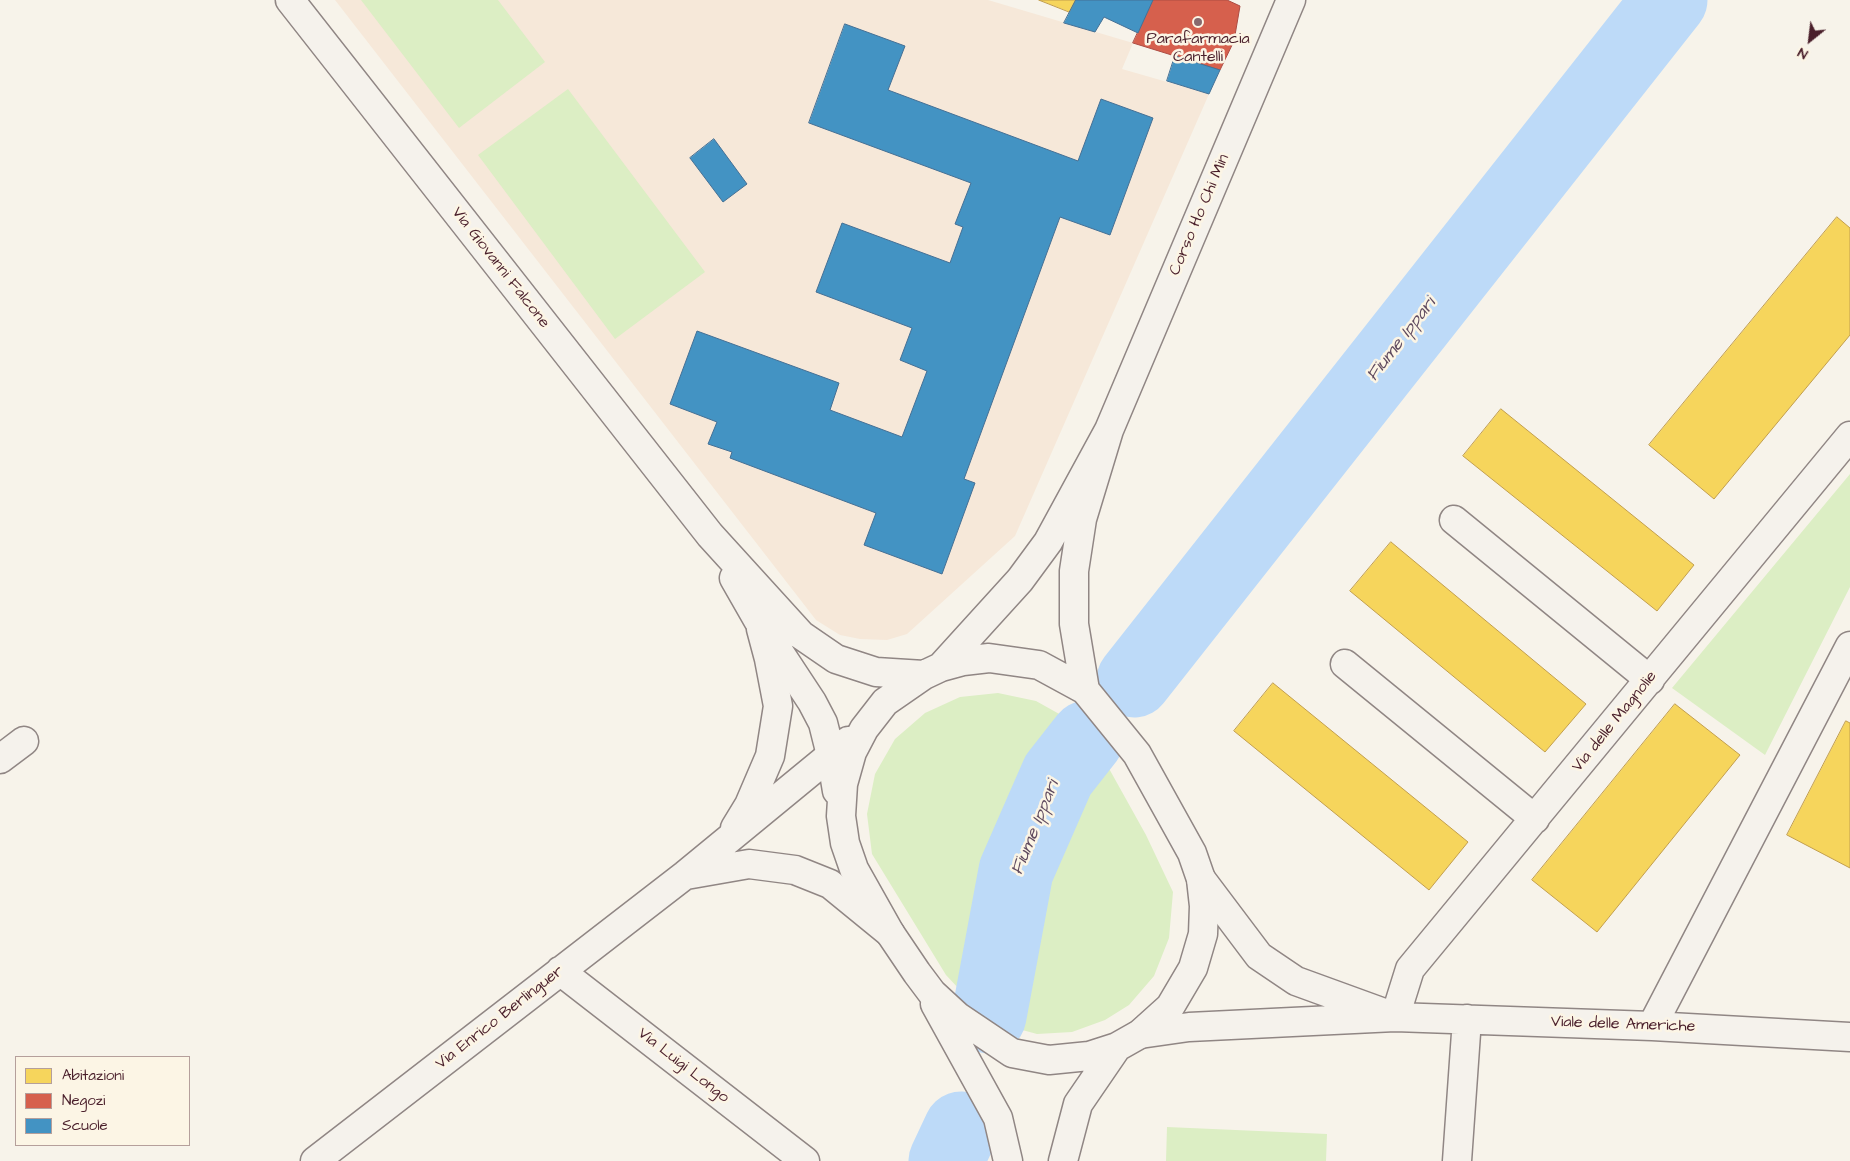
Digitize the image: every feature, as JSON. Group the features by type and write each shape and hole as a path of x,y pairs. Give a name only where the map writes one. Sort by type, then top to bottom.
{"street":[{"name":"Via Giovanni Falcone","path":"290,0 710,536"},
{"name":"Corso Ho Chi Min","path":"1109,430 1291,0"},
{"path":"841,816 843,784 852,752 864,729 886,702 933,671 1020,580 1048,542 1109,430"},
{"path":"1085,690 1074,624 1074,570 1082,519 1109,430"},
{"name":"Via delle Magnolie","path":"1395,1016 1410,970 1850,436"},
{"path":"1454,520 1650,680"},
{"path":"710,536 801,635 836,659 876,672 933,671 964,661 988,658 1039,665 1085,690 1137,754 1192,853 1201,879 1204,906 1202,934 1193,968 1170,1007 1140,1034 1116,1047 1089,1056 1049,1060 1012,1053 957,1016 932,993 890,933 854,869 845,843 831,755 823,723 812,702 758,620 710,536"},
{"path":"728,840 749,805 770,756 778,706 769,659 758,620"},
{"path":"1652,1026 1850,646"},
{"path":"1345,664 1535,819"},
{"name":"Via Enrico Berlinguer","path":"315,1161 685,875 864,729"},
{"path":"0,759 24,740"},
{"path":"685,875 749,864 795,870 830,884 890,933"},
{"path":"1201,879 1260,956 1296,981 1395,1016"},
{"name":"Via Luigi Longo","path":"560,971 805,1161"},
{"path":"917,973 998,1118 1008,1161"},
{"path":"1140,1034 1188,1027 1395,1016"},
{"name":"Viale delle Americhe","path":"1395,1016 1652,1026 1850,1037"},
{"path":"1457,1161 1467,1019"},
{"path":"1063,1161 1078,1104 1116,1047"}],"shaded area":[{"path":"335,0 988,0 1133,43 1122,69 1209,94 1015,536 907,634 887,640 860,639 840,635 816,620"}],"green space":[{"path":"361,0 498,0 545,62 459,128"},
{"path":"568,89 705,272 615,339 478,155"},
{"path":"1850,474 1850,587 1765,755 1672,688"},
{"path":"998,693 1036,701 1070,720 1097,747 1146,835 1173,892 1169,938 1154,976 1129,1005 1105,1020 1072,1032 1037,1034 1004,1025 975,1006 946,975 872,854 867,814 875,774 895,739 925,713 960,697"},
{"path":"1167,1127 1327,1134 1326,1161 1166,1161"}],"building: Abitazioni":[{"path":"1039,0 1076,0 1070,12"},
{"path":"1837,217 1850,228 1850,335 1714,499 1649,445"},
{"path":"1501,409 1694,565 1657,611 1463,456"},
{"path":"1391,542 1586,704 1545,752 1350,591"},
{"path":"1273,683 1468,842 1429,890 1234,731"},
{"path":"1675,704 1740,755 1597,932 1532,880"},
{"path":"1846,721 1850,723 1850,868 1787,835"}],"building: Negozi":[{"path":"1153,0 1227,0 1240,6 1234,41 1220,70 1133,43"}],"building: Scuole":[{"path":"1076,0 1153,0 1138,33 1104,17 1095,32 1064,23"},
{"path":"845,24 905,46 888,90 1078,161 1101,99 1153,118 1110,235 1060,217 964,479 975,483 942,574 864,545 876,513 730,458 732,452 708,444 717,422 670,404 697,331 839,383 830,410 902,437 927,371 900,360 912,328 816,292 842,223 950,263 963,227 955,224 971,183 809,123"},
{"path":"1175,56 1220,70 1209,94 1167,81"},
{"path":"714,139 747,184 723,202 690,158"}],"waterway":[{"name":"Fiume Ippari","path":"1134,680 1670,0"},
{"name":"Fiume Ippari","path":"989,1016 1016,871 1058,775 1087,738"},
{"name":"Fiume Ippari","path":"946,1161 961,1129"}],"place":[{"name":"Parafarmacia Cantelli","path":"1198,22"}]}
